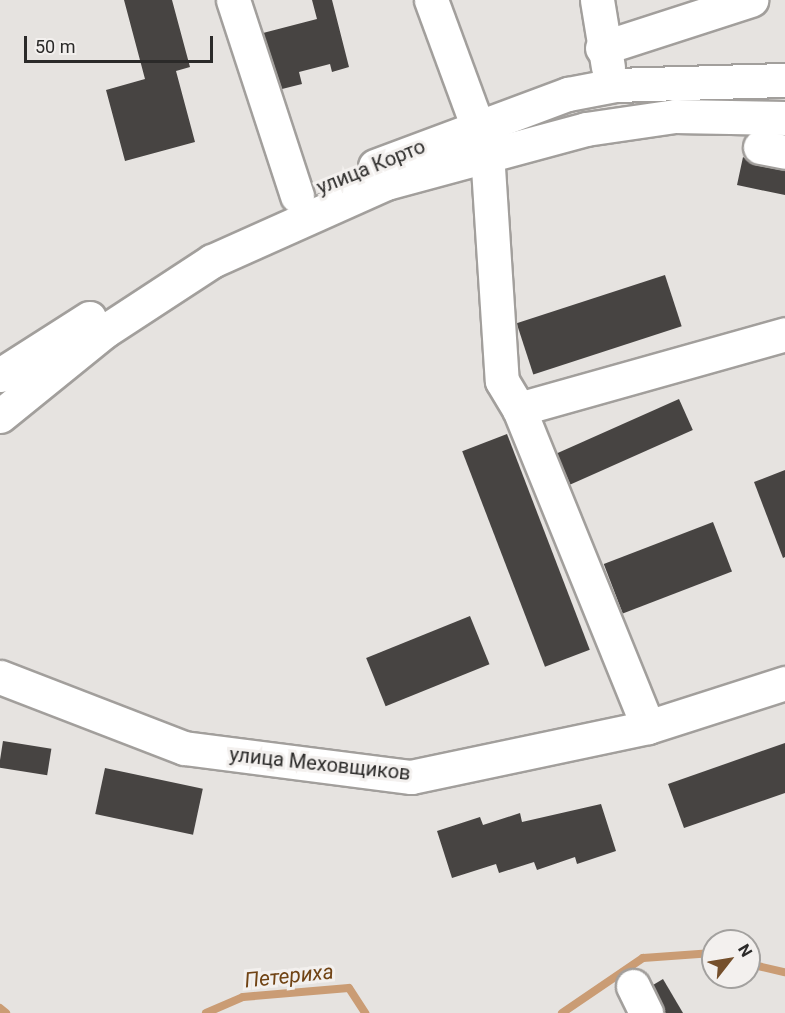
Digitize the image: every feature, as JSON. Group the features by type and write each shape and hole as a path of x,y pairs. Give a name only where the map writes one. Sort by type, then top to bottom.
{"street":[{"path":"234,0 297,196"},
{"path":"431,0 480,140 502,381 519,409 648,727"},
{"path":"597,0 602,48 615,86"},
{"path":"602,48 751,0"},
{"name":"улица Корто","path":"0,375 237,224 297,196 480,140 568,94 615,86 785,80"},
{"path":"0,416 105,331 212,261 480,140 586,129 675,116 785,118"},
{"path":"519,409 785,334"},
{"name":"улица Меховщиков","path":"0,677 184,748 411,777 648,727 785,683"}],"building":[{"path":"124,0 172,0 190,67 176,71 195,142 125,161 106,90 145,79"},
{"path":"312,0 332,0 349,67 332,72 330,64 299,72 302,84 282,89 263,33 317,19"},
{"path":"743,157 756,165 785,170 785,195 737,185"},
{"path":"665,275 682,326 533,375 517,323"},
{"path":"679,399 693,430 570,485 557,454"},
{"path":"507,434 590,650 545,667 462,451"},
{"path":"785,470 785,557 783,558 754,482"},
{"path":"713,522 732,571 623,613 604,564"},
{"path":"470,616 489,664 386,706 366,658"},
{"path":"3,741 51,749 47,775 0,768"},
{"path":"785,743 785,793 684,828 668,784"},
{"path":"105,768 203,789 193,835 95,814"},
{"path":"601,804 616,851 577,864 575,857 537,870 534,862 499,873 496,864 452,878 437,831 480,817 483,825 520,813 522,822"},
{"path":"663,979 683,1013 665,1013 653,985"}],"waterway":[{"name":"Петериха","path":"562,1013 643,958 701,954"},
{"name":"Петериха","path":"761,967 785,972"},
{"name":"Петериха","path":"206,1013 243,997 349,988 365,1013"},
{"name":"Петериха","path":"0,1008 6,1013"}]}
